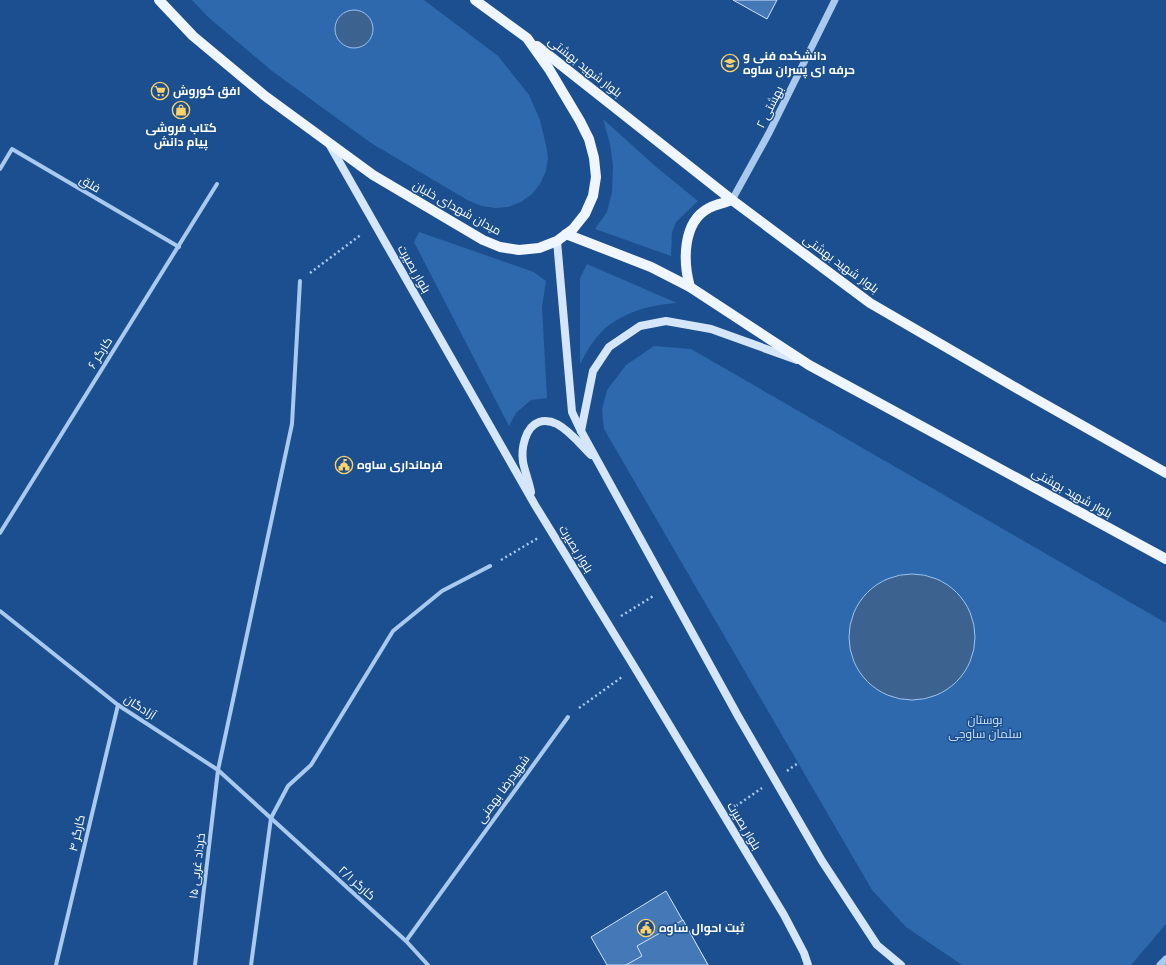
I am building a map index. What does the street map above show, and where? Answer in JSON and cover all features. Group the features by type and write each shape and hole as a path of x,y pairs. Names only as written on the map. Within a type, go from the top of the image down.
{"main road":[{"name":"میدان شهدای خلبان","path":"159,0 193,36 265,96 373,175 483,240 500,247 519,250 539,248 557,241 573,230 585,214 593,196 596,177 594,158 589,139 580,121 549,69 527,38 475,0"},
{"name":"بلوار شهید بهشتی","path":"527,38 732,200 870,302 1024,394 1166,473"},
{"name":"بلوار بصیرت","path":"327,142 535,505 784,914 804,953 808,965"},
{"path":"690,287 686,274 686,254 689,232 699,215 709,208 732,200"},
{"name":"بلوار شهید بهشتی","path":"566,234 651,267 690,287 809,365 1166,559"},
{"path":"557,241 572,412 581,431 738,716 822,861 877,945 901,965"},
{"path":"581,431 593,371 610,347 640,326 666,321 711,328 809,365"},
{"path":"535,505 523,461 525,438 528,431 534,424 545,420 556,423 570,433 600,464"}],"street":[{"name":"بهشتی ۲","path":"732,200 769,133 835,0"},
{"name":"فلق","path":"0,169 12,149 179,247"},
{"name":"کارگر ۶","path":"0,533 217,184"},
{"name":"۱۵ خرداد غربی","path":"196,965 218,770 292,424 300,281"},
{"path":"251,965 271,818 288,786 311,765 394,631 442,591 490,566"},
{"name":"آزادگان","path":"0,611 118,705 218,770 271,818"},
{"name":"کارگر ۴","path":"56,965 118,705"},
{"name":"شهیدرضا بهمنی","path":"406,941 568,717"},
{"name":"کارگر ۲/۱","path":"271,818 406,941 428,965"},
{"path":"1160,965 1166,959"}],"path":[{"path":"300,281 374,224"},
{"path":"490,566 551,531"},
{"path":"608,624 667,588"},
{"path":"568,717 635,668"}],"green space":[{"path":"192,0 424,0 498,56 529,95 540,120 548,158 546,171 540,184 532,194 521,202 508,207 495,208 482,206 469,201 371,143 272,71 208,17"},
{"path":"603,119 655,166 698,201 676,222 672,232 671,256 595,229 607,212 612,192 613,166 610,144"},
{"path":"419,232 534,272 546,281 542,307 547,398 531,400 516,413 509,426 414,242"},
{"path":"587,264 677,303 653,306 630,313 620,318 601,333 591,345 580,364 580,278"},
{"name":"بوستان سلمان ساوجی","path":"654,346 691,349 1166,623 1166,924 1131,965 962,965 906,927 872,890 604,429 602,410 607,390 626,365"}],"shaded area":[{"path":"354,10 364,13 370,19 373,29 370,39 364,45 354,48 344,45 338,39 335,29 338,19 344,13"},
{"path":"912,574 936,579 947,585 960,597 970,613 975,637 970,661 964,672 952,685 936,695 912,700 888,695 877,689 864,677 854,661 849,637 854,613 860,602 872,589 888,579"}],"building":[{"path":"733,0 777,0 767,19"},
{"name":"ثبت احوال ساوه","path":"666,891 708,965 607,965 591,937"},
{"path":"683,920 708,965 626,965 642,956 637,946"}],"place":[{"name":"دانشکده فنی و حرفه ای پسران ساوه","path":"730,63"},
{"name":"افق کوروش","path":"160,91"},
{"name":"کتاب فروشی پیام دانش","path":"181,110"},
{"name":"فرمانداری ساوه","path":"344,465"},
{"name":"ثبت احوال ساوه","path":"646,928"}]}
